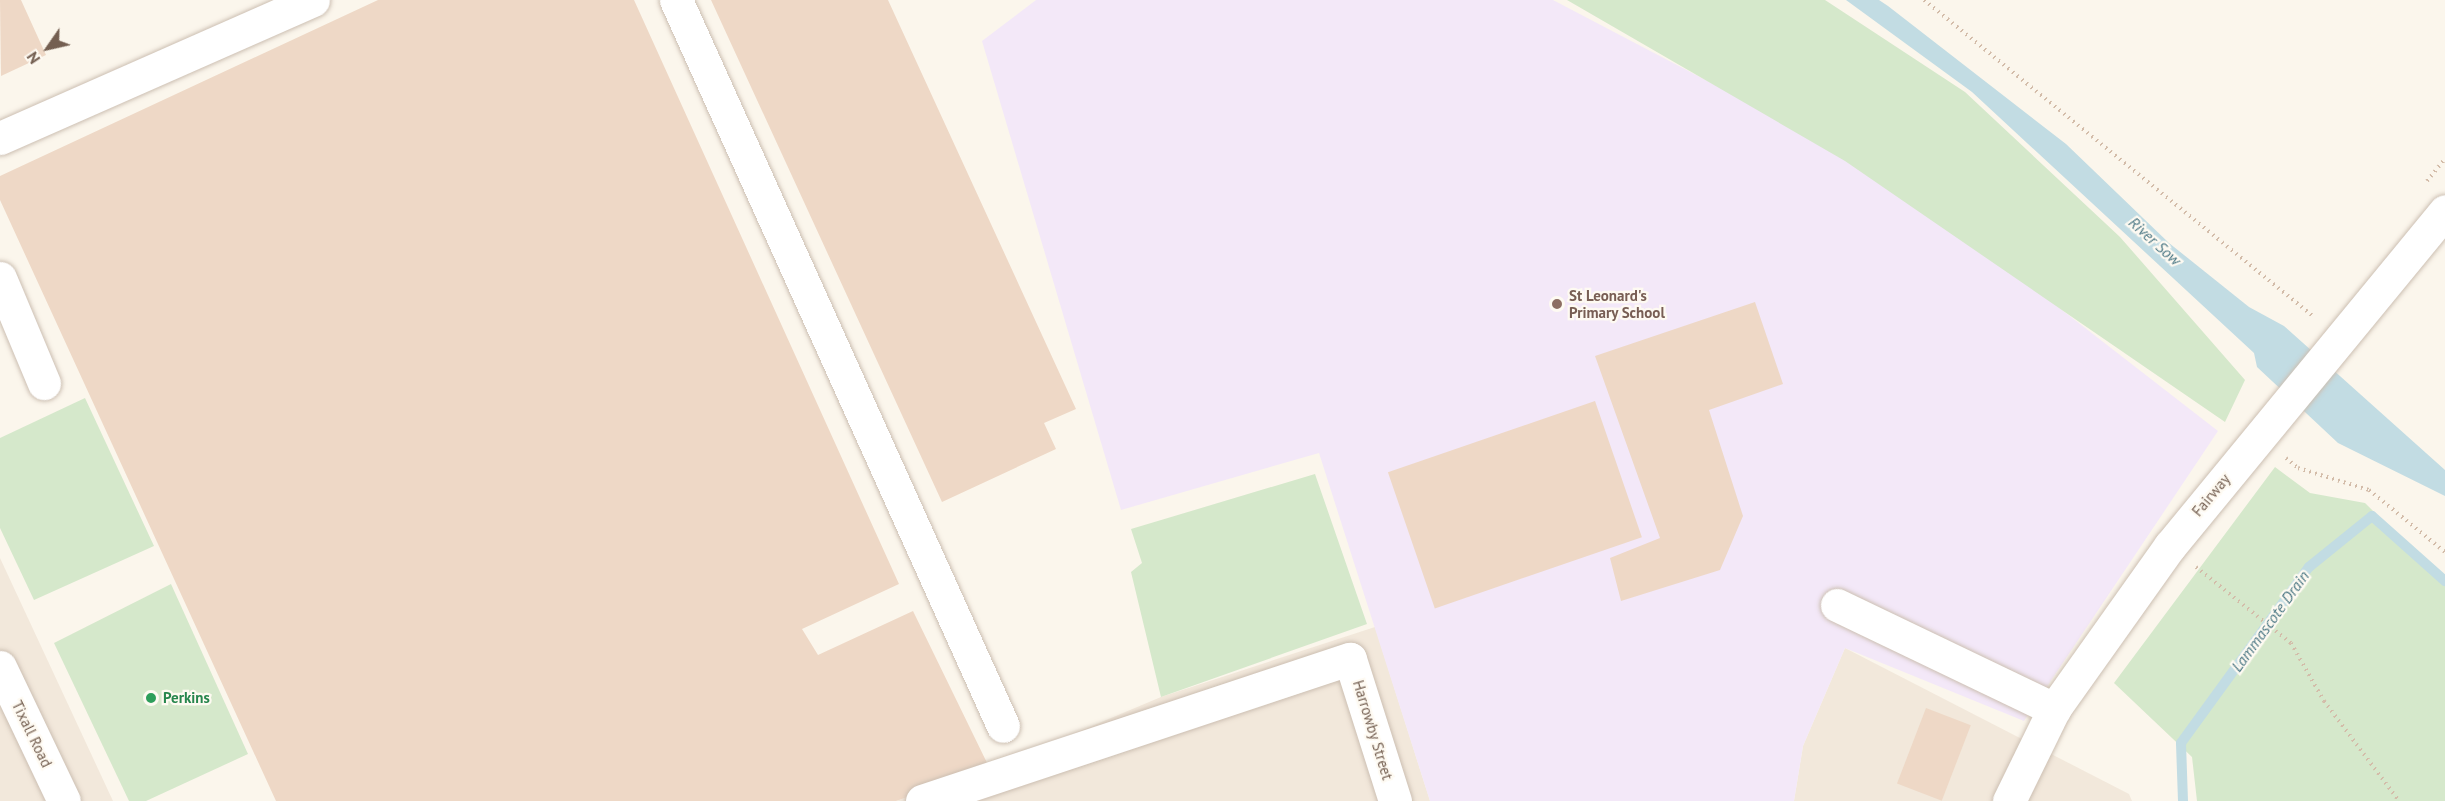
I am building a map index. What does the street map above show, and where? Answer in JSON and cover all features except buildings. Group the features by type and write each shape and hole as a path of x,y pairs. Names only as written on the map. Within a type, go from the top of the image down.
{"street":[{"path":"0,138 313,0"},
{"path":"676,0 1003,726"},
{"name":"Fairway","path":"2009,801 2054,709 2169,546 2445,211"},
{"path":"0,278 44,383"},
{"path":"1837,605 2054,709"},
{"name":"Harrowby Street","path":"922,801 1350,659 1395,801"},
{"name":"Tixall Road","path":"0,667 64,801"}],"path":[{"path":"1924,0 2316,319"},
{"path":"2277,451 2298,468 2369,490 2445,552"},
{"path":"2169,546 2291,643 2324,701 2399,801"}],"shaded area":[{"name":"St Leonard's Primary School","path":"1036,0 1553,0 1889,176 2218,431 2024,721 1845,648 1803,746 1794,801 1430,801 1319,453 1121,510 982,41"},
{"path":"0,558 113,801 0,801"},
{"path":"1375,627 1430,801 896,801 990,769 1161,697"},
{"path":"1845,648 2129,794 2132,801 1794,801 1803,746"}],"green space":[{"path":"1567,0 1825,0 1965,92 2120,237 2245,380 2225,422 1845,161"},
{"path":"85,398 154,546 34,600 0,528 0,438"},
{"path":"2275,467 2310,493 2365,503 2445,582 2445,801 2197,801 2192,757 2114,683"},
{"path":"1315,474 1367,624 1161,697 1131,572 1142,563 1131,529"},
{"name":"Perkins","path":"171,584 248,754 146,801 129,801 54,643"}],"water":[{"name":"River Sow","path":"1846,0 1879,0 2066,144 2169,243 2249,307 2284,326 2445,470 2445,496 2338,443 2257,367 2254,353 1972,92"}],"waterway":[{"name":"Lammascote Drain","path":"2183,801 2181,743 2309,567 2372,516 2445,581"}],"place":[{"name":"St Leonard's Primary School","path":"1557,304"},
{"name":"Perkins","path":"151,698"}]}
